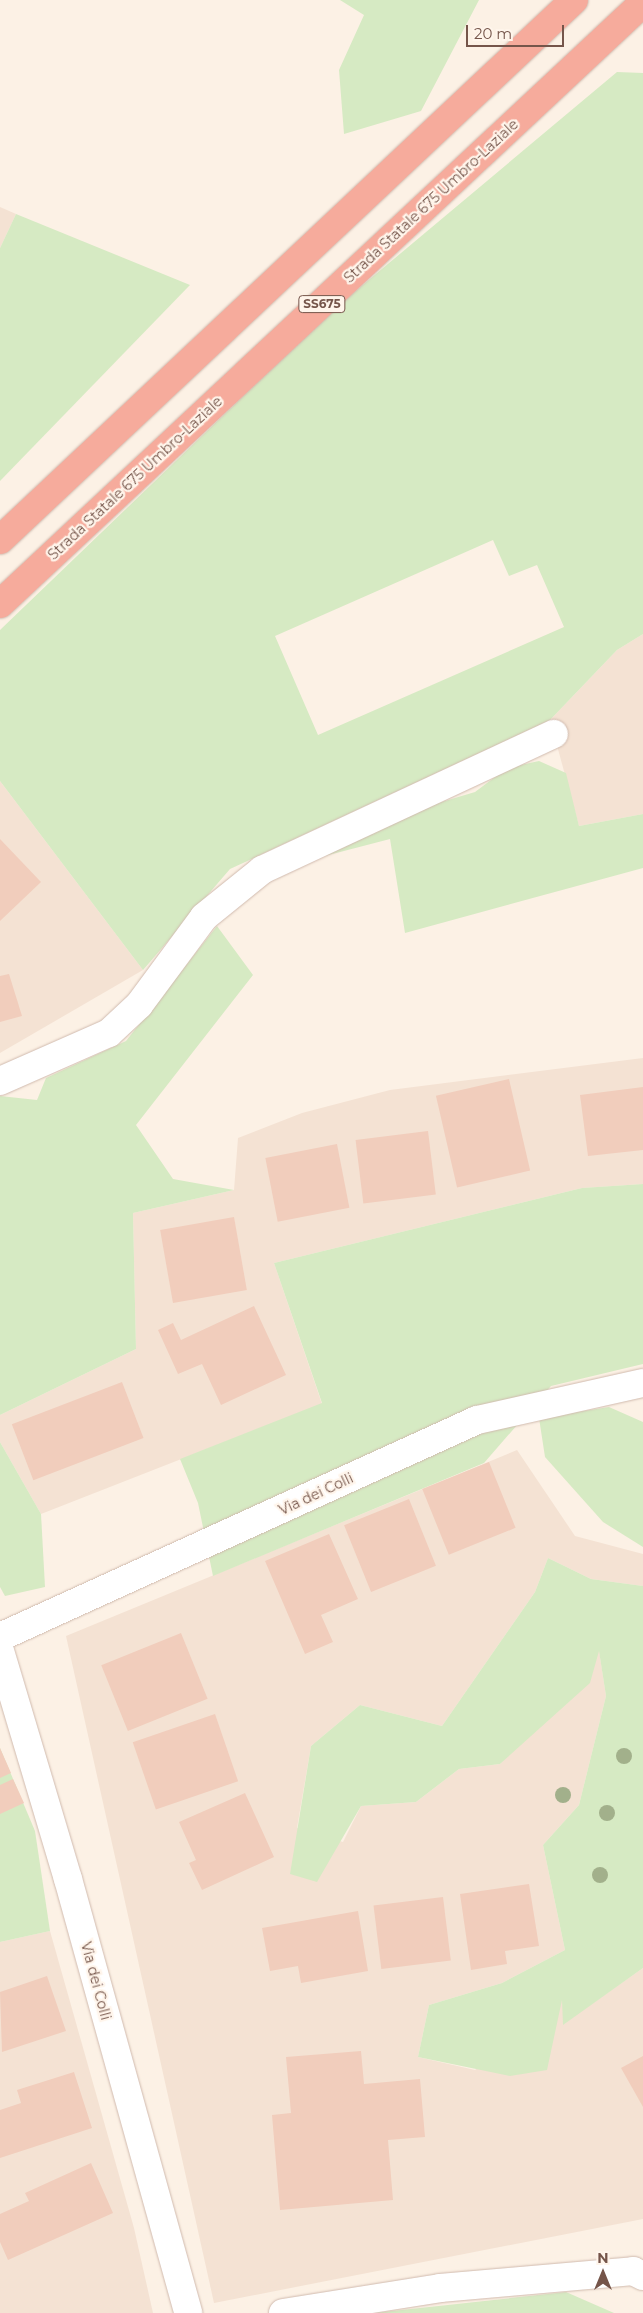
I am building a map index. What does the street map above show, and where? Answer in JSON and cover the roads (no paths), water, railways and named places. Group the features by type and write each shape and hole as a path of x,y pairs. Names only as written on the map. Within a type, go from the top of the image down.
{"highway":[{"path":"0,540 574,0"},
{"name":"Strada Statale 675 Umbro-Laziale","path":"0,604 643,3"}],"street":[{"path":"0,1081 109,1034 139,1005 204,917 262,870 554,734"},
{"name":"Via dei Colli","path":"0,1638 477,1420 643,1383"},
{"name":"Via dei Colli","path":"0,1651 68,1879 188,2313"},
{"path":"283,2313 440,2288 633,2270 643,2276"}]}
